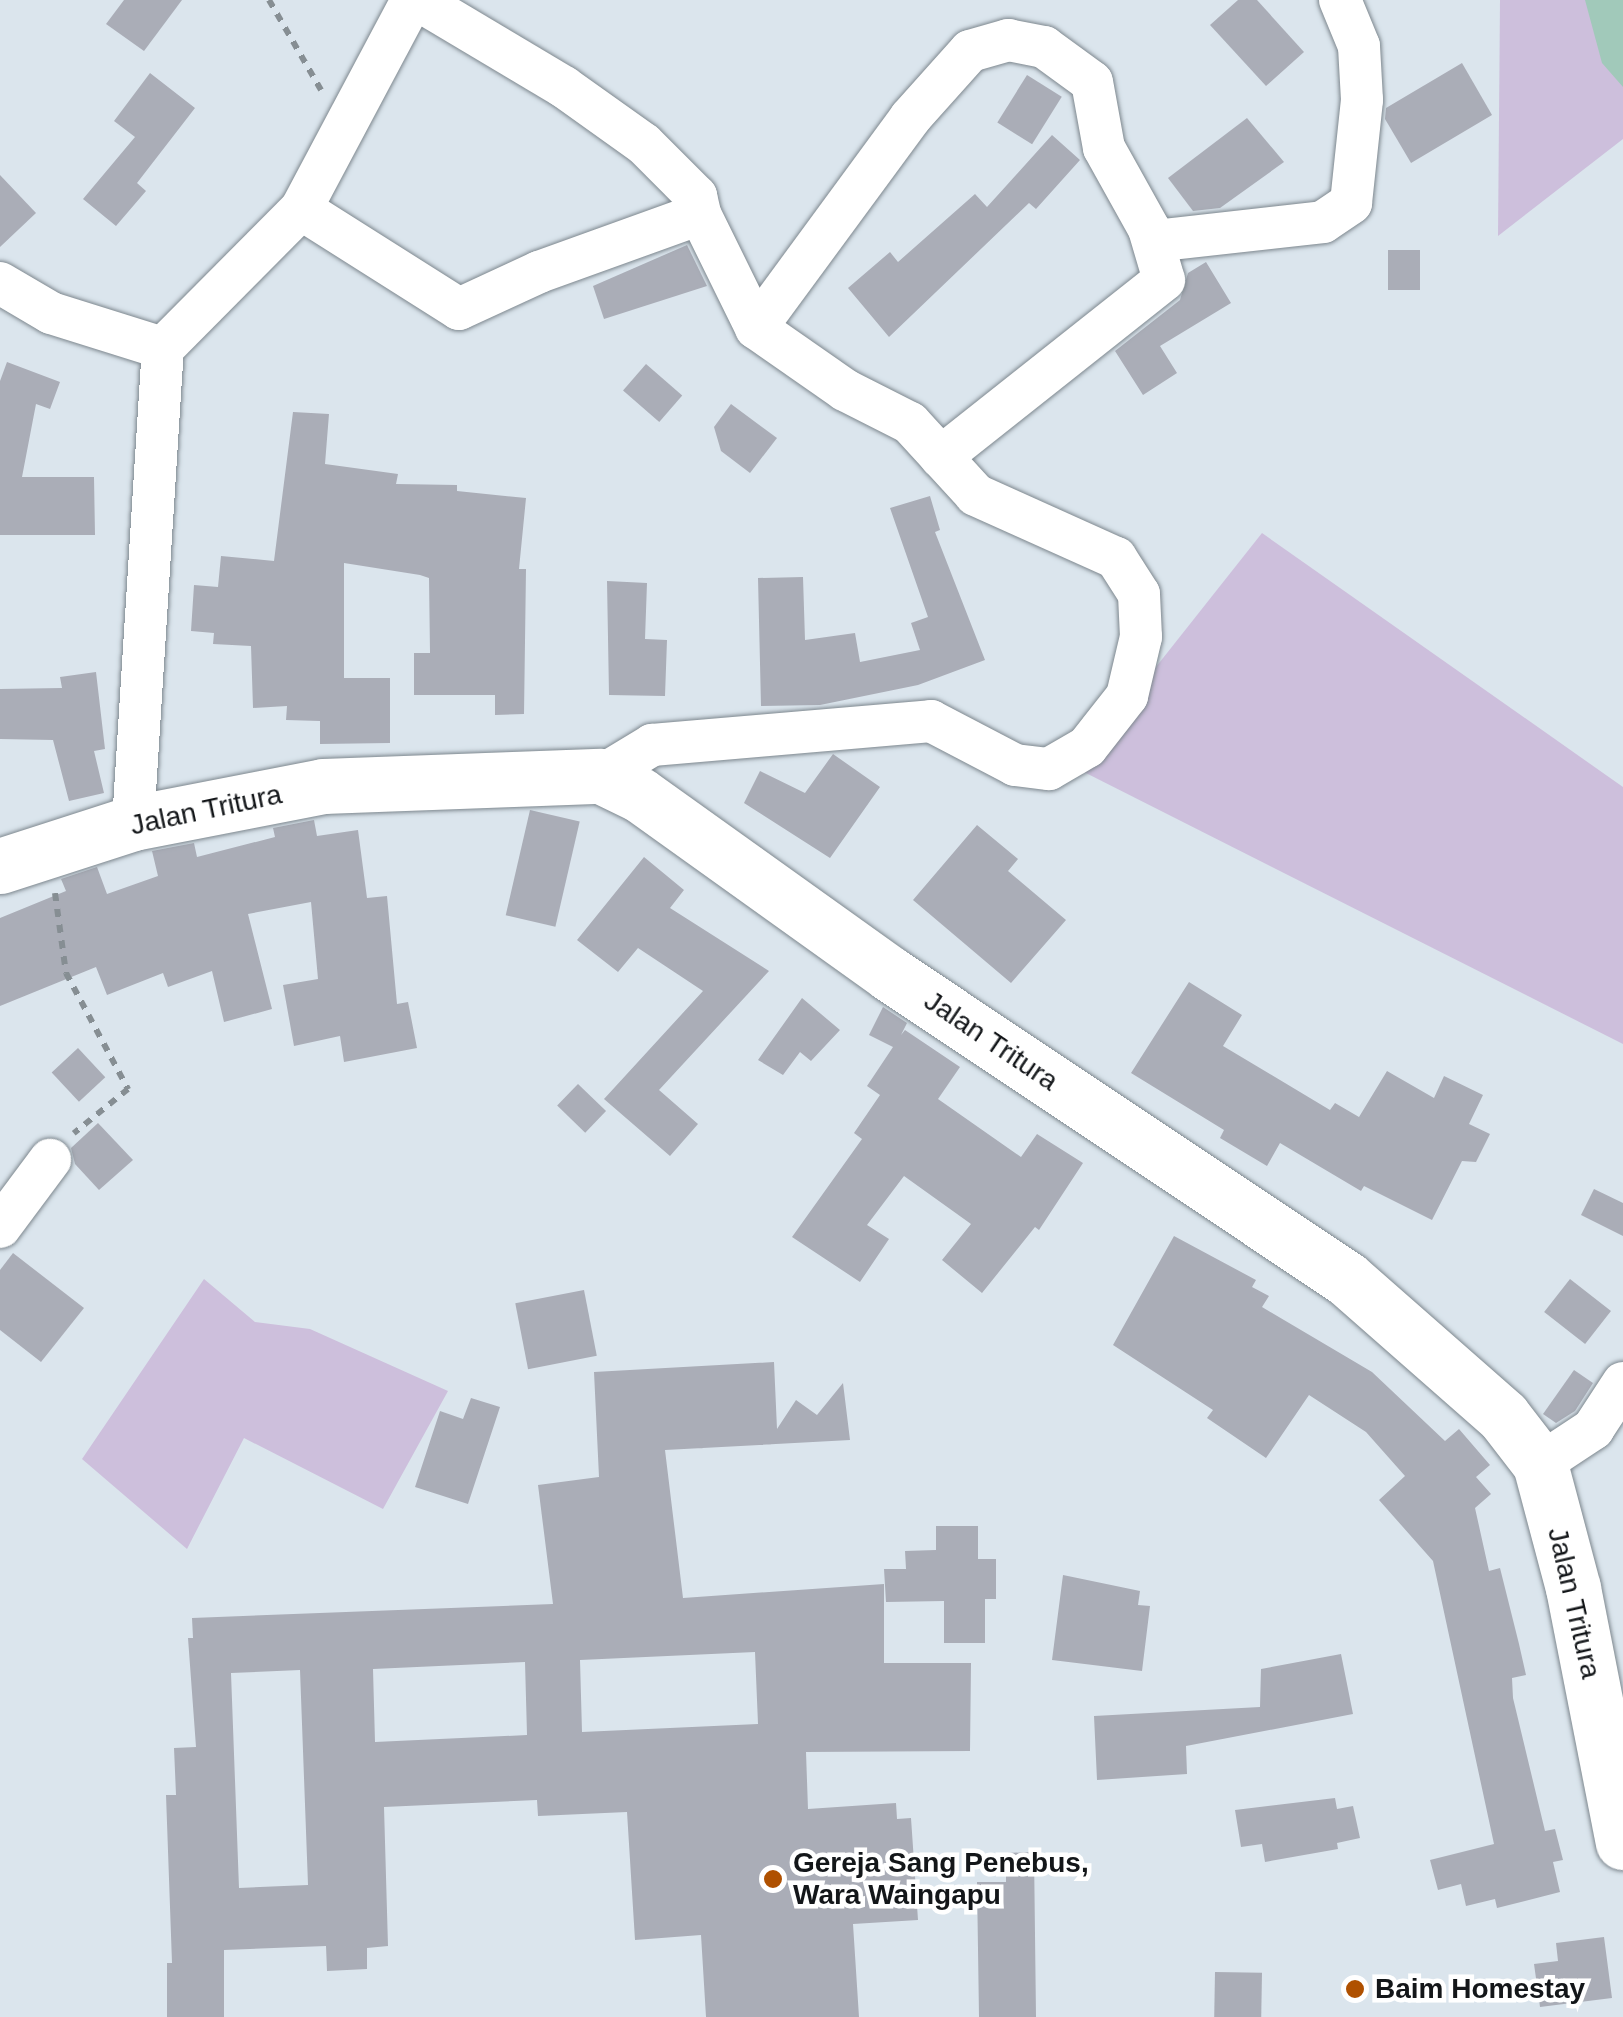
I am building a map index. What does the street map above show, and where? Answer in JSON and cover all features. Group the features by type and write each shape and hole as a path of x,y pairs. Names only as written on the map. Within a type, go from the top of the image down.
{"street":[{"path":"132,824 163,348 301,209 415,0 564,87 644,144 696,196 700,214 756,328 845,390 910,423 976,495 1099,549 1133,575 1141,637 1128,696 1087,747 1050,769 1015,765 931,721 652,745 601,776"},
{"path":"1154,241 1323,222 1351,203 1362,100 1359,46 1340,0"},
{"path":"756,328 910,118 970,51 1008,40 1044,47 1092,82 1104,148 1154,241 1164,280 1152,295 941,457"},
{"path":"301,209 459,309 539,272 700,214"},
{"path":"0,282 52,313 163,348"},
{"name":"Jalan Tritura","path":"24,857 132,824 322,786 601,776 679,821 890,974 1347,1279 1476,1388 1540,1464 1574,1588 1623,1842"},
{"path":"0,1227 50,1160"},
{"path":"1540,1464 1593,1430 1623,1382"}],"path":[{"path":"269,0 344,130"},
{"path":"24,857 66,973 128,1088 86,1119 50,1160"}],"shaded area":[{"path":"1500,0 1609,0 1623,40 1623,139 1498,236"},
{"path":"1585,0 1623,0 1623,87 1602,63"},
{"path":"1262,533 1623,787 1623,1044 1076,768"},
{"path":"204,1279 255,1322 310,1329 448,1391 383,1509 244,1438 187,1549 82,1459"}],"building":[{"path":"124,0 182,0 144,51 106,24"},
{"path":"1238,0 1257,0 1304,52 1266,86 1210,25"},
{"path":"1462,63 1492,115 1411,163 1385,119 1386,108"},
{"path":"150,73 195,108 137,183 146,191 116,226 83,199 135,137 114,121"},
{"path":"1027,75 1062,97 1032,144 997,122"},
{"path":"1247,118 1284,162 1220,208 1193,211 1168,178"},
{"path":"1052,135 1080,160 1036,209 1029,203 889,337 848,288 890,252 898,262 975,194 987,207"},
{"path":"0,175 36,213 0,247"},
{"path":"687,245 707,286 604,319 593,286"},
{"path":"1388,250 1420,250 1420,290 1388,290"},
{"path":"1206,262 1231,303 1160,346 1177,373 1143,395 1115,351 1180,300 1188,273"},
{"path":"7,362 60,382 50,409 36,404 22,477 94,477 95,535 0,535 0,381"},
{"path":"646,364 682,395 659,422 623,390"},
{"path":"731,404 777,438 750,473 721,451 714,427"},
{"path":"293,412 329,414 325,464 398,474 396,484 457,485 457,491 526,498 519,569 526,569 524,714 495,715 495,695 414,695 414,653 430,653 429,578 420,575 344,563 344,678 390,678 390,743 320,744 320,721 286,720 287,706 253,708 251,646 213,644 214,633 191,631 194,585 218,587 221,556 274,561"},
{"path":"930,496 940,530 935,532 985,660 918,685 820,705 761,706 758,578 803,577 805,640 855,633 860,662 920,650 911,623 928,617 890,508"},
{"path":"607,581 647,583 645,639 667,640 665,696 609,695"},
{"path":"96,672 105,749 94,751 104,793 69,801 53,740 0,739 0,689 62,688 60,677"},
{"path":"833,754 880,787 830,858 744,803 760,771 805,793"},
{"path":"530,810 580,821 555,927 506,915"},
{"path":"314,820 317,836 358,830 367,898 387,896 397,1004 408,1002 417,1048 344,1062 340,1036 294,1046 283,985 318,979 311,902 248,914 272,1009 224,1022 212,971 168,987 163,973 107,995 96,967 0,1006 0,918 66,891 61,879 97,867 107,894 158,876 152,851 194,843 197,857 275,837 273,828"},
{"path":"977,825 1018,859 1008,871 1066,920 1011,983 913,900"},
{"path":"644,857 684,890 670,908 769,971 659,1090 698,1124 670,1156 604,1099 703,991 638,948 618,972 577,940"},
{"path":"1189,982 1242,1015 1223,1046 1330,1110 1335,1103 1359,1117 1387,1071 1434,1098 1444,1076 1483,1095 1469,1124 1490,1134 1476,1162 1462,1161 1432,1220 1364,1186 1361,1191 1280,1143 1267,1166 1220,1138 1224,1130 1131,1073"},
{"path":"802,998 840,1030 811,1061 800,1052 783,1075 758,1060"},
{"path":"883,1007 907,1023 901,1035 905,1030 960,1067 938,1099 1021,1157 1037,1134 1083,1163 1039,1230 1035,1227 982,1293 942,1260 971,1224 904,1176 867,1225 889,1239 860,1282 792,1237 862,1139 854,1133 880,1095 867,1086 893,1047 869,1035"},
{"path":"78,1048 105,1077 79,1102 52,1073"},
{"path":"578,1084 606,1111 585,1133 557,1106"},
{"path":"98,1123 133,1160 99,1190 75,1164 71,1148"},
{"path":"1594,1189 1623,1203 1623,1236 1581,1215"},
{"path":"1174,1236 1256,1280 1252,1287 1269,1296 1262,1307 1372,1372 1445,1441 1459,1429 1490,1465 1476,1477 1491,1494 1475,1508 1489,1571 1500,1568 1526,1675 1512,1678 1513,1698 1545,1831 1555,1829 1563,1860 1553,1862 1560,1892 1497,1908 1495,1899 1466,1906 1461,1884 1438,1890 1430,1860 1494,1844 1433,1561 1379,1500 1405,1476 1366,1432 1309,1395 1266,1458 1207,1418 1213,1410 1113,1345"},
{"path":"13,1253 84,1308 41,1362 0,1330 0,1270"},
{"path":"1570,1279 1611,1311 1585,1344 1544,1312"},
{"path":"584,1290 597,1356 528,1369 515,1303"},
{"path":"774,1362 777,1429 796,1400 817,1415 843,1383 850,1440 665,1450 683,1598 884,1584 884,1663 971,1663 970,1751 806,1752 808,1809 896,1803 897,1819 911,1818 918,1920 853,1924 859,2017 706,2017 701,1935 635,1940 627,1812 538,1816 537,1800 384,1807 388,1946 367,1948 367,1969 327,1971 326,1946 224,1950 224,2017 167,2017 167,1963 172,1963 166,1795 176,1795 174,1748 196,1747 188,1638 193,1638 192,1618 553,1604 538,1485 599,1477 594,1372","holes":["755,1652 758,1724 582,1732 580,1660","525,1662 527,1735 375,1742 373,1669","300,1670 308,1885 239,1888 231,1673"]},
{"path":"1574,1370 1593,1383 1575,1411 1556,1423 1543,1414"},
{"path":"471,1398 500,1407 468,1504 415,1487 440,1411 463,1419"},
{"path":"936,1526 978,1526 978,1559 996,1559 996,1599 985,1599 985,1643 944,1643 944,1601 886,1602 884,1569 906,1569 905,1551 936,1550"},
{"path":"1063,1575 1140,1591 1138,1605 1150,1606 1142,1671 1052,1660"},
{"path":"1341,1654 1353,1714 1186,1746 1187,1774 1097,1780 1094,1716 1260,1707 1261,1669"},
{"path":"1335,1798 1337,1809 1353,1806 1360,1838 1337,1843 1338,1849 1265,1862 1262,1844 1241,1847 1235,1810"},
{"path":"1034,1852 1036,2017 979,2017 977,1882 1006,1882 1006,1853"},
{"path":"1604,1937 1612,1998 1540,2007 1534,1964 1558,1961 1556,1943"},
{"path":"1215,1972 1262,1973 1261,2017 1214,2017"}],"place":[{"name":"Gereja Sang Penebus, Wara Waingapu","path":"773,1879"},
{"name":"Baim Homestay","path":"1355,1989"}]}
